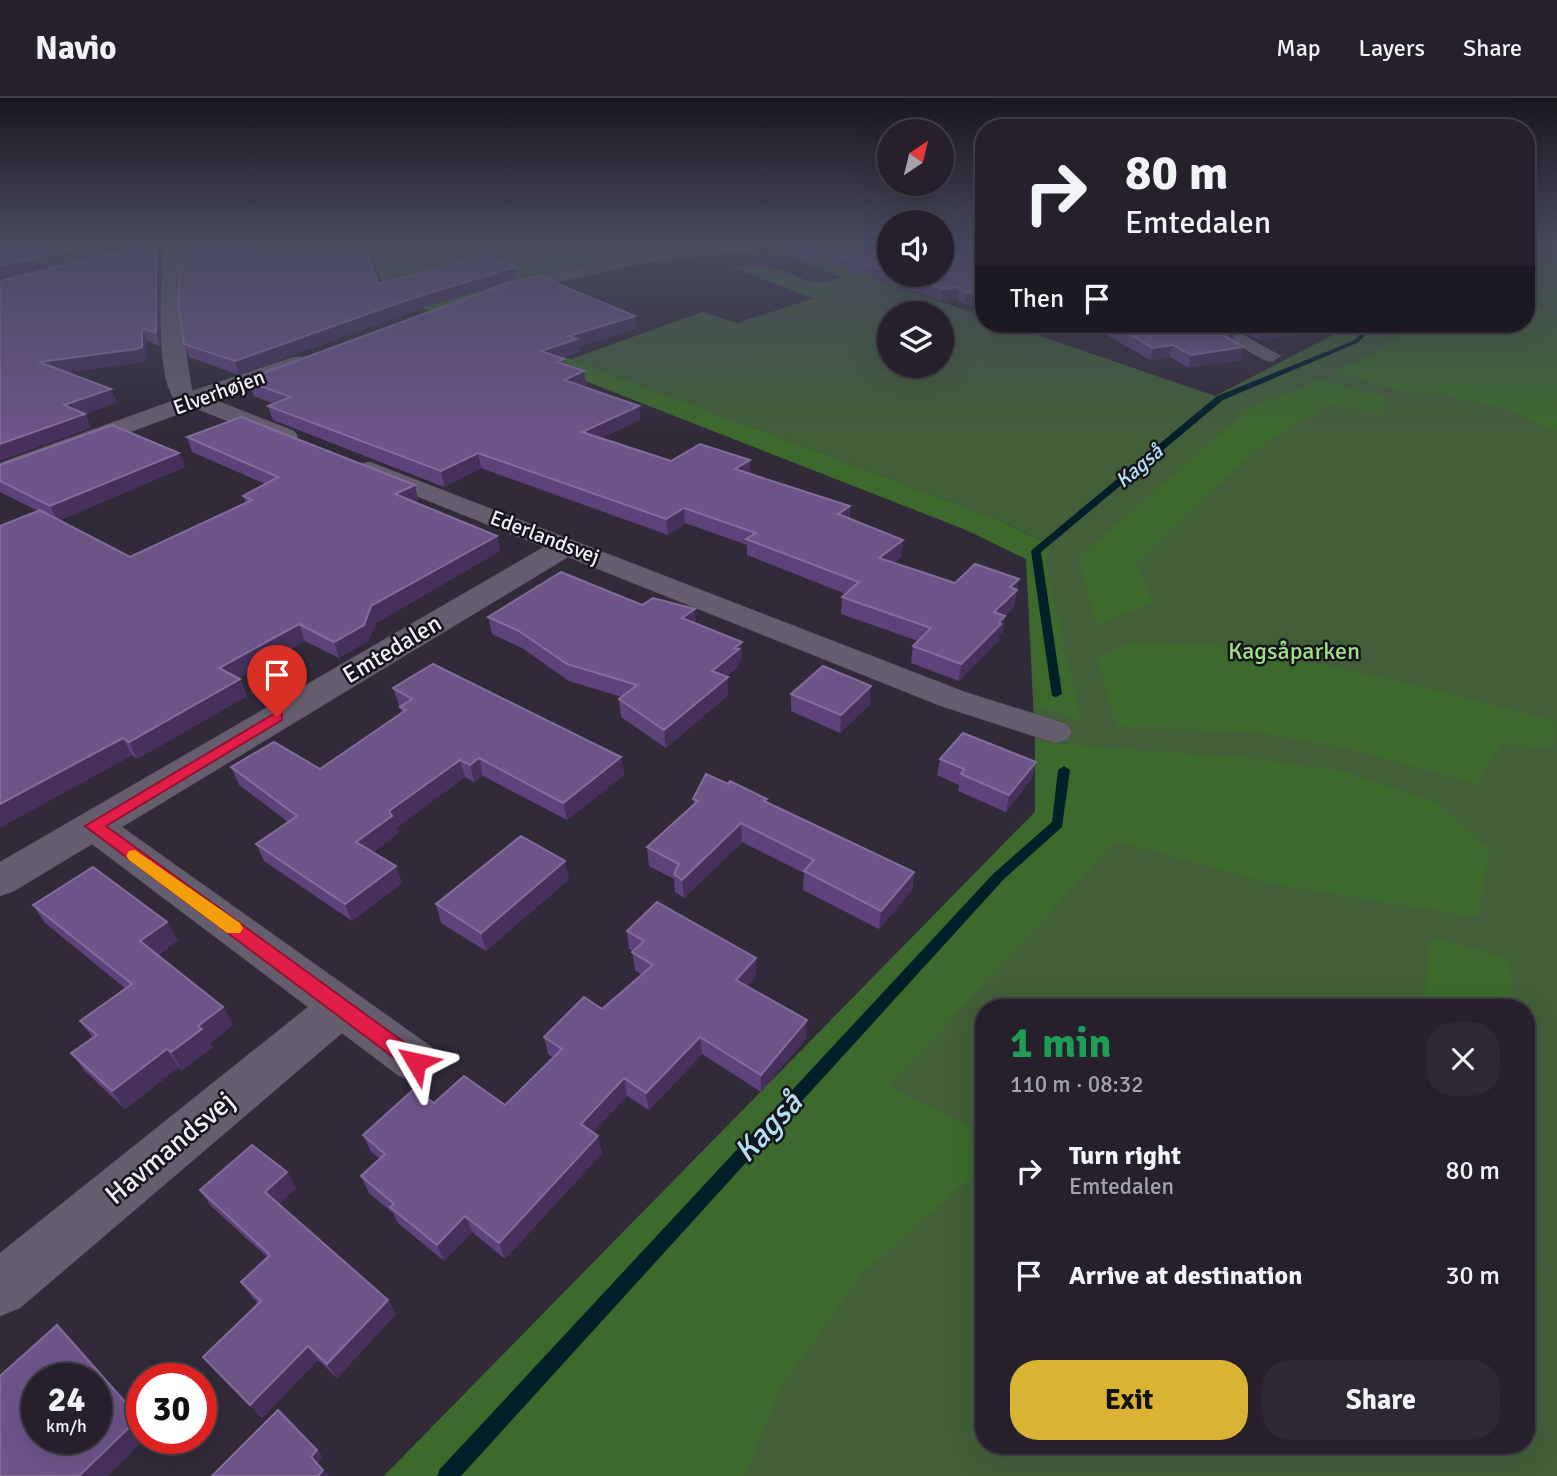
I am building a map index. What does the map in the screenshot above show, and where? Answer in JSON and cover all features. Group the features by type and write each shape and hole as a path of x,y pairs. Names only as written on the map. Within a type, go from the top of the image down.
{"street":[{"path":"169,305 174,364 182,395 311,445"},
{"path":"1227,333 1270,356"},
{"name":"Elverhøjen","path":"0,472 322,354"},
{"name":"Ederlandsvej","path":"349,461 953,699 1055,732"},
{"name":"Emtedalen","path":"0,881 566,546"},
{"path":"94,826 416,1062"},
{"name":"Havmandsvej","path":"0,1288 341,1007"}],"green space":[{"path":"414,305 462,305 435,312"},
{"name":"Kagsåparken","path":"792,305 877,305 877,378 954,378 954,306 975,313 975,333 1031,333 1215,396 1337,333 1535,333 1535,305 1557,305 1557,1476 384,1476 1035,812 1035,742 1026,559 1050,545 999,520 571,359 702,312 737,323"},
{"path":"1535,305 1557,315 1557,431 1503,407 1452,396 1396,389 1333,372 1381,349 1400,333 1535,333"},
{"path":"437,323 571,359 999,520 1050,545 1046,564 1081,721 1036,706 1026,559 966,530"},
{"path":"1319,380 1385,397 1382,412 1327,405 1260,446 1136,562 1153,603 1096,624 1078,558 1249,409"},
{"path":"1133,642 1237,647 1411,684 1557,722 1553,748 1501,744 1476,784 1342,747 1260,733 1116,726 1097,657"},
{"path":"1035,742 1257,759 1338,770 1436,802 1490,850 1477,917 1273,884 1116,841 888,1087 969,1125 975,1174 862,1274 782,1385 745,1476 384,1476 1035,812"},
{"path":"1431,937 1509,959 1513,999 1424,999"},
{"path":"1535,1232 1540,1287 1535,1289"}],"building":[{"path":"0,305 156,305 156,333 142,328 142,347 39,362 111,389 64,405 85,414 0,444"},
{"path":"179,305 392,305 235,361 184,344"},
{"path":"447,305 609,305 635,316 569,336 577,339 541,351 564,359 557,362 584,371 564,380 639,406 582,432 671,461 700,444 750,460 735,469 850,506 838,514 903,540 879,558 955,583 975,564 1019,579 1010,587 1017,590 994,612 1005,616 999,622 1001,624 961,664 913,646 931,628 842,597 859,582 746,539 756,533 684,508 666,519 478,453 441,471 268,406 291,397 249,382 261,378 255,376"},
{"path":"1127,333 1228,333 1221,334 1244,347 1191,355 1173,345 1153,348"},
{"path":"241,417 415,485 395,494 497,536 371,606 364,625 334,642 299,624 219,668 240,679 129,742 123,738 0,804 0,526 40,510 130,557 252,500 243,496 278,477 187,437"},
{"path":"112,425 179,453 50,506 0,481 0,465"},
{"path":"561,572 642,605 653,598 695,609 682,618 742,642 734,648 739,649 712,671 728,677 664,730 619,699 637,685 567,664 519,631 488,617"},
{"path":"433,664 621,757 563,803 479,758 470,765 460,760 389,811 392,816 356,842 396,866 345,904 256,844 297,816 231,767 274,742 320,769 406,710 400,707 412,699 393,688"},
{"path":"823,666 871,686 841,715 791,694"},
{"path":"963,733 1036,762 1009,795 961,774 964,769 940,759"},
{"path":"706,774 728,784 730,781 767,799 764,801 914,872 881,911 804,871 814,860 741,823 682,880 674,874 679,864 647,847 698,801 693,799"},
{"path":"521,836 565,861 481,933 436,904"},
{"path":"93,867 167,922 140,941 223,1007 198,1026 202,1029 171,1052 167,1049 112,1091 71,1053 97,1035 80,1021 132,984 33,905"},
{"path":"657,902 756,958 736,980 807,1020 761,1075 700,1037 646,1093 624,1078 581,1124 598,1136 499,1243 465,1216 437,1245 390,1207 394,1204 361,1176 385,1154 363,1135 414,1089 434,1103 464,1076 505,1105 562,1049 544,1037 584,997 602,1009 653,965 632,952 644,941 627,931"},
{"path":"252,1145 287,1172 265,1192 388,1300 327,1364 308,1346 250,1405 217,1371 217,1363 209,1363 203,1357 261,1301 241,1282 270,1255 200,1190"},
{"path":"57,1325 91,1363 21,1363 21,1454 102,1454 79,1476 0,1476 0,1376"},
{"path":"112,1387 126,1403 126,1431 112,1444"},
{"path":"278,1410 317,1450 311,1457 323,1470 318,1476 212,1476"}],"waterway":[{"name":"Kagså","path":"1056,694 1036,551 1220,398 1355,342 1365,333"},
{"name":"Kagså","path":"447,1476 999,876 1058,824 1064,770"}],"slow traffic":[{"path":"135,856 233,928"}],"route":[{"path":"277,717 94,826 416,1062"}]}
